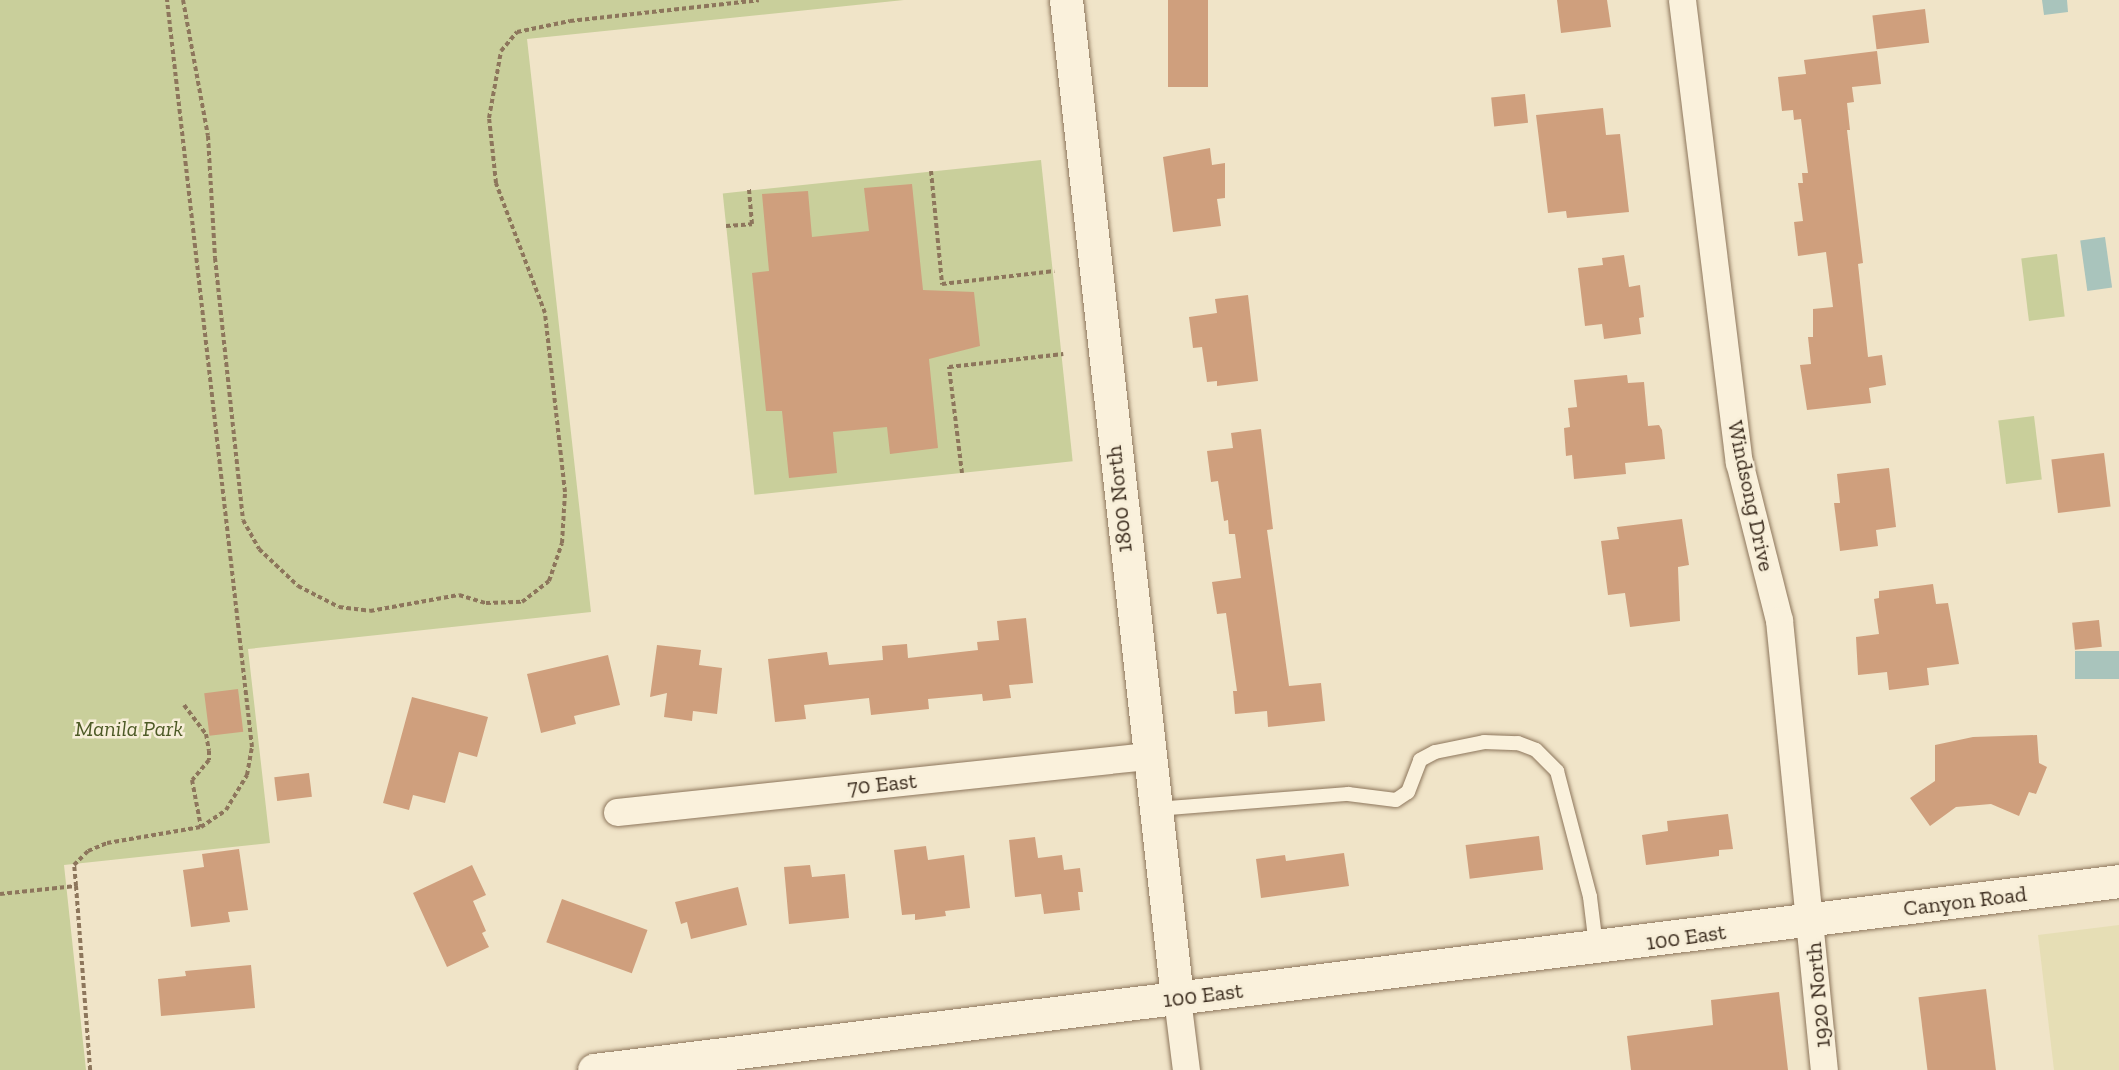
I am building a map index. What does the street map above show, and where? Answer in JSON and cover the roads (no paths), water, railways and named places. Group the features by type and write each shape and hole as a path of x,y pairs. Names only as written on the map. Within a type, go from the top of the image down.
{"main road":[{"name":"1800 North","path":"1066,0 1147,756 1177,998"},
{"name":"Canyon Road","path":"1812,920 2119,881"},
{"name":"100 East","path":"594,1070 1596,949 1812,920"}],"street":[{"name":"Windsong Drive","path":"1682,0 1739,462 1779,620 1812,920"},
{"name":"70 East","path":"617,812 1147,756"},
{"name":"1920 North","path":"1812,920 1824,1070"},
{"path":"1177,998 1186,1070"}],"lane":[{"path":"1154,809 1348,794 1396,800 1408,792 1420,760 1435,752 1484,742 1518,743 1536,750 1557,771 1590,897 1596,949"}],"water":[{"path":"2042,0 2067,0 2068,12 2044,15"},
{"path":"2105,237 2112,288 2087,291 2080,240"},
{"path":"2075,651 2119,651 2119,679 2075,679"}],"park label":[{"name":"Manila Park","path":"129,729"}]}
